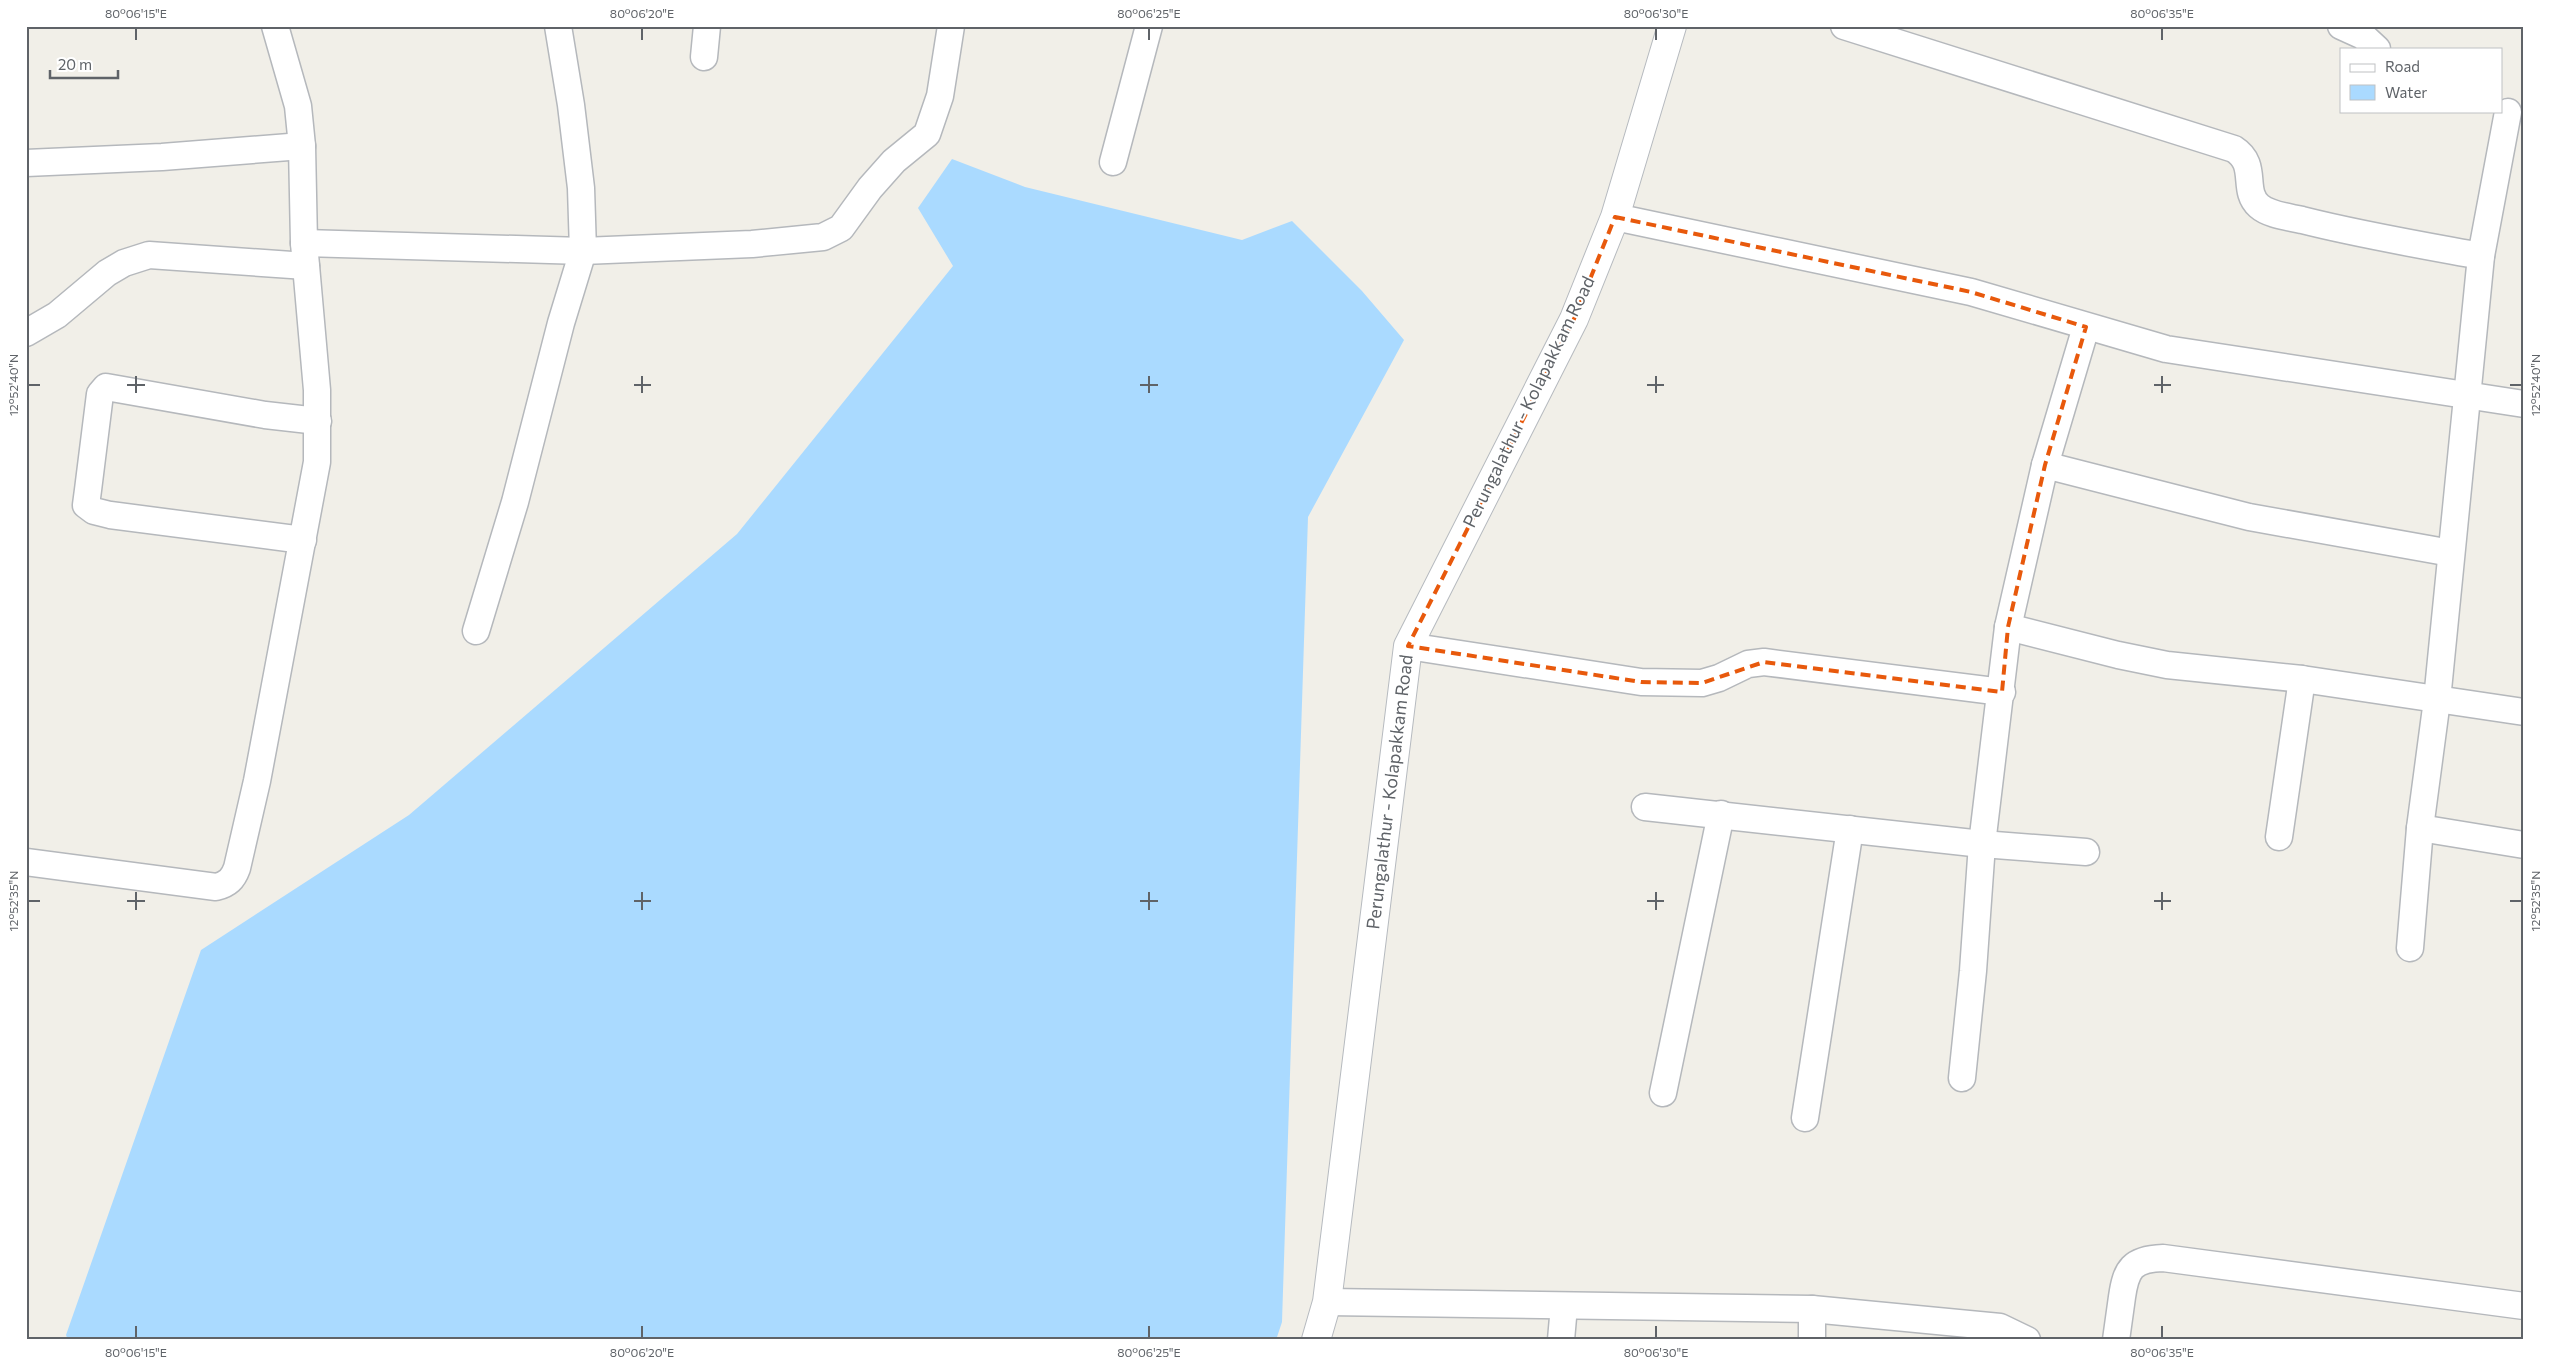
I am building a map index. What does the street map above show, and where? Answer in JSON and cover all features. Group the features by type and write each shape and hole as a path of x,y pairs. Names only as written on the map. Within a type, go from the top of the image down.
{"main road":[{"name":"Perungalathur - Kolapakkam Road","path":"1316,1340 1327,1302 1408,646 1574,319 1615,216 1672,26"}],"street":[{"path":"26,862 216,887 226,884 234,876 257,781 317,462 318,421 305,254 302,146 298,106 275,26"},
{"path":"476,632 515,502 561,323 583,251 580,178 571,105 558,26"},
{"path":"704,57 706,26"},
{"path":"26,333 57,315 107,273 124,263 149,255 583,251 752,244 823,237 841,228 882,174 927,134 940,96 951,26"},
{"path":"1113,162 1149,26"},
{"path":"1844,26 2234,149 2242,155 2248,164 2252,196 2259,206 2275,213 2356,233 2482,256"},
{"path":"2341,26 2363,36 2376,48"},
{"path":"2410,948 2420,828 2437,700 2482,256 2511,112"},
{"path":"26,163 162,157 302,146"},
{"path":"1615,216 1971,292 2086,327 2166,348 2524,404"},
{"path":"1962,1078 1973,971 1982,844 2002,692 2008,627 2045,465 2086,327"},
{"path":"303,540 110,515 94,511 86,505 100,394 106,387 265,416 318,421"},
{"path":"2045,465 2249,517 2451,553"},
{"path":"2008,627 2118,655 2167,665 2302,679 2524,712"},
{"path":"1408,646 1641,682 1702,683 1719,678 1748,664 1764,662 2002,692"},
{"path":"2279,838 2302,679"},
{"path":"1645,807 1982,844 2086,852"},
{"path":"1663,1093 1721,814"},
{"path":"1805,1118 1850,828"},
{"path":"2420,828 2524,845"},
{"path":"2116,1340 2125,1275 2134,1265 2146,1258 2163,1258 2524,1306"},
{"path":"1327,1302 1812,1309 2000,1327 2027,1340"},
{"path":"1561,1340 1564,1306"},
{"path":"1812,1309 1812,1340"}],"highlighted area":[{"path":"1615,217 1971,292 2086,327 2045,465 2008,627 2002,692 1764,662 1702,683 1641,682 1408,646 1574,319"}],"water":[{"path":"952,159 1025,187 1242,240 1292,221 1362,291 1404,340 1308,517 1282,1322 1276,1340 68,1340 66,1335 201,950 409,815 737,534 953,266 918,208"}]}
